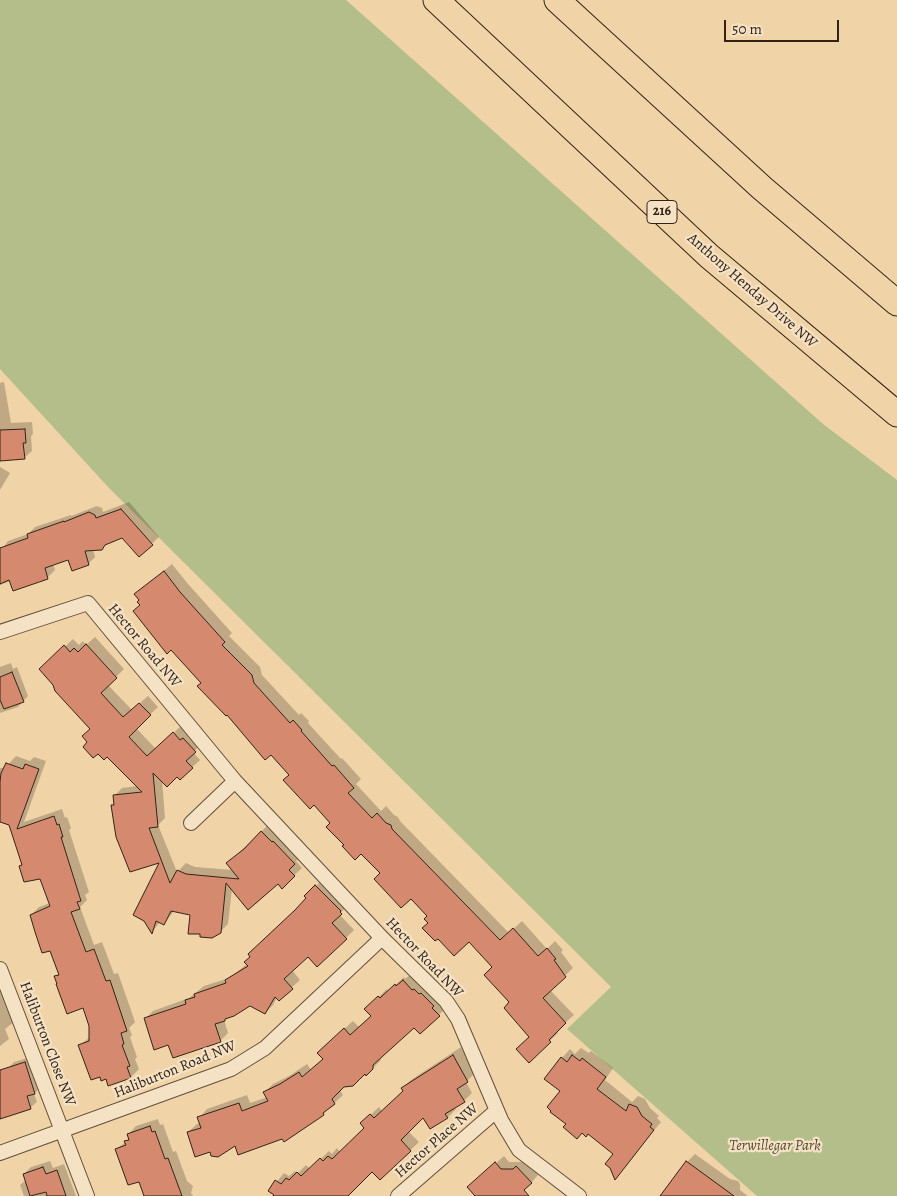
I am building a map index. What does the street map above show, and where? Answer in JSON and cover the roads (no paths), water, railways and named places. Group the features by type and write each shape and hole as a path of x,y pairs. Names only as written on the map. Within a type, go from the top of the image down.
{"highway":[{"name":"Anthony Henday Drive NW","path":"436,0 709,256 897,414"},
{"path":"557,0 762,188 897,303"}],"street":[{"name":"Hector Road NW","path":"0,632 88,603 235,781 382,938 446,1001 458,1018 496,1111 519,1150 579,1196"},
{"path":"191,823 235,781"},
{"name":"Haliburton Road NW","path":"0,1153 232,1068 265,1048 382,938"},
{"name":"Haliburton Close NW","path":"0,968 87,1196"},
{"name":"Hector Place NW","path":"398,1196 496,1111"}],"park label":[{"name":"Terwillegar Park","path":"775,1146"}]}
